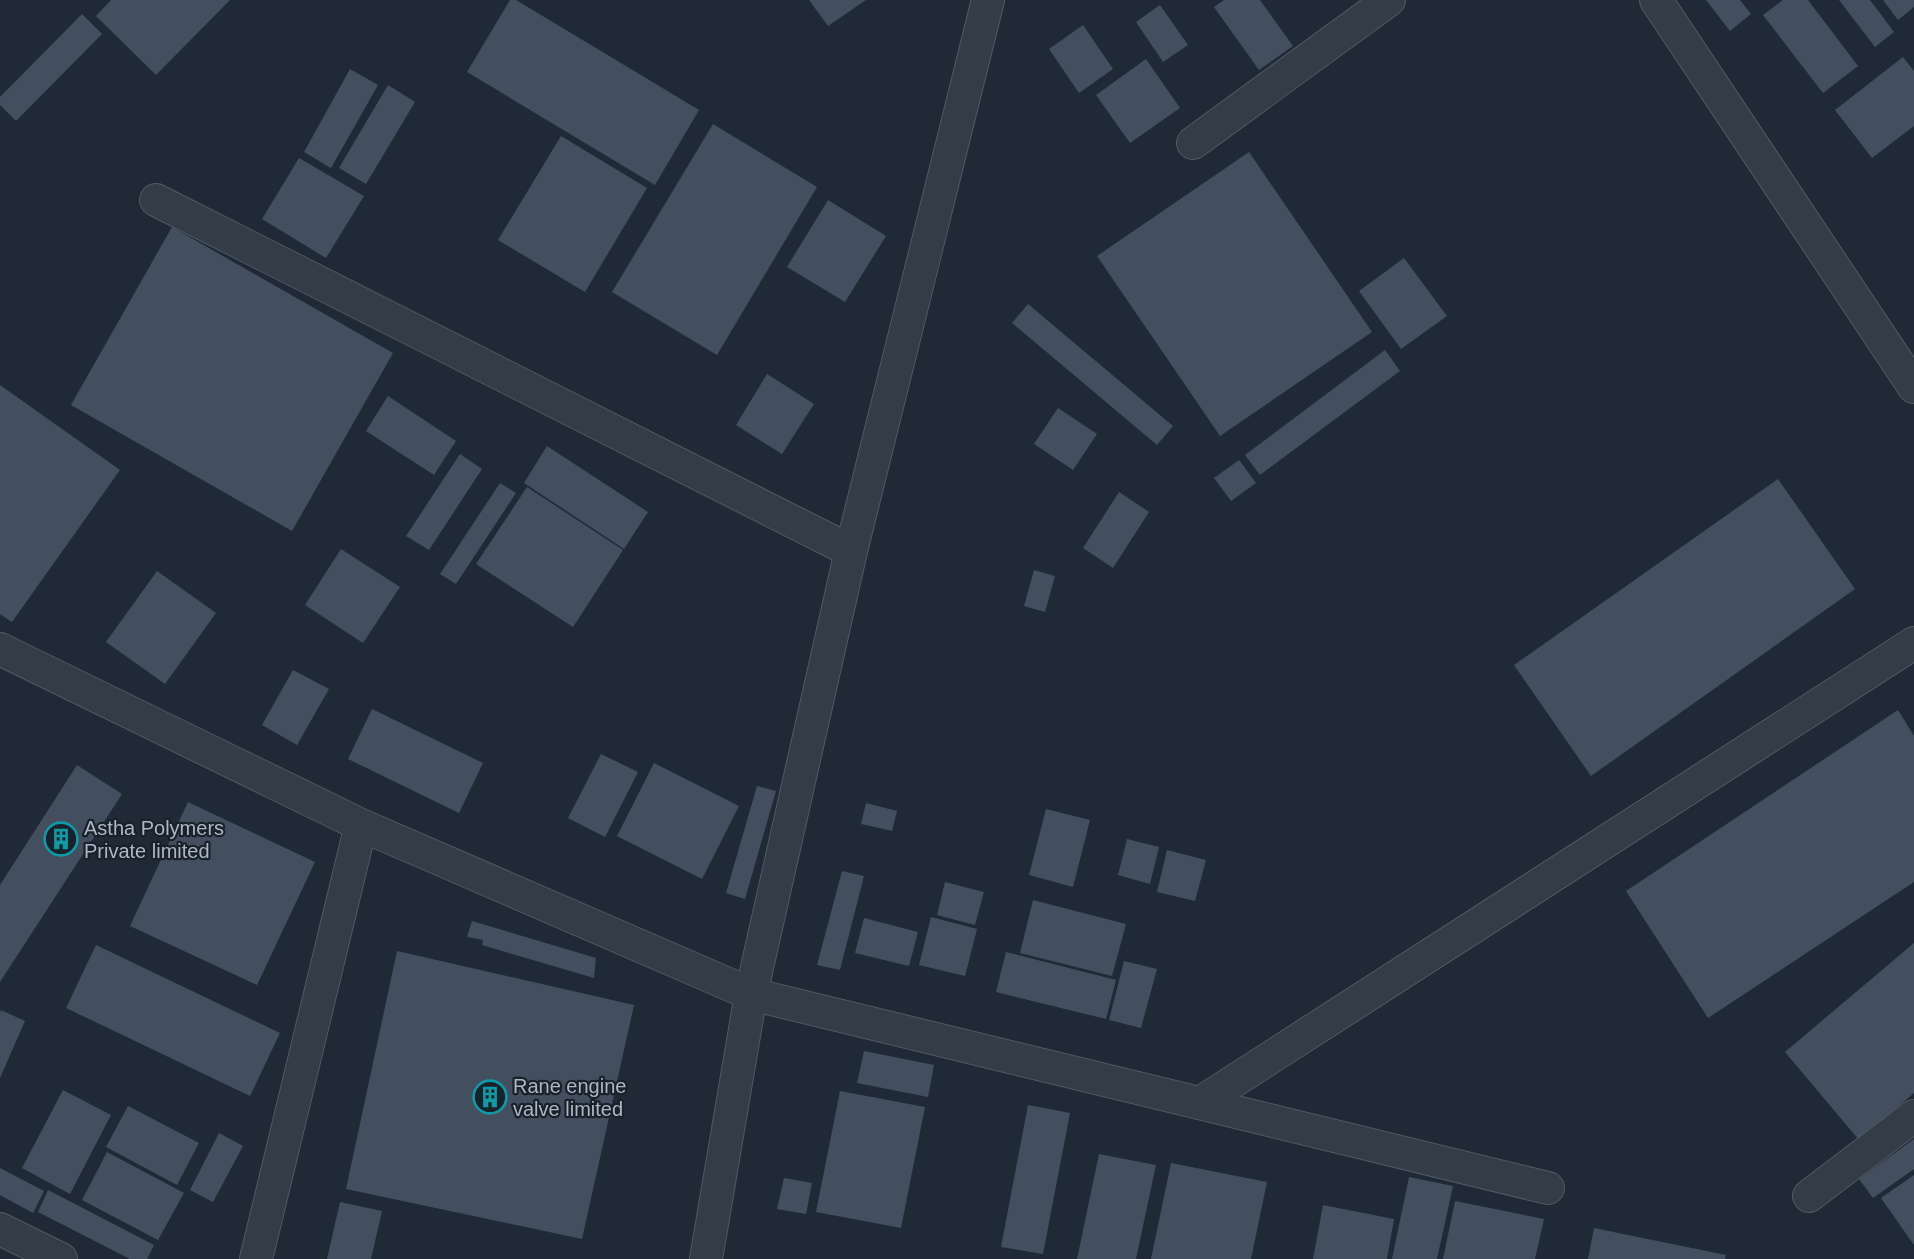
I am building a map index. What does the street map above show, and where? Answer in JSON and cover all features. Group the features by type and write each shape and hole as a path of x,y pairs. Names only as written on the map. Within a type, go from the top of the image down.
{"street":[{"path":"706,1259 751,994 851,550 988,0"},
{"path":"1193,143 1389,0"},
{"path":"1656,0 1914,387"},
{"path":"156,200 851,550"},
{"path":"1200,1103 1914,643"},
{"path":"0,649 361,825 751,994 1548,1188"},
{"path":"256,1259 361,825"},
{"path":"1809,1196 1914,1116"},
{"path":"0,1229 62,1259"}],"building":[{"path":"111,0 230,0 156,75 96,16"},
{"path":"510,0 516,0 699,110 655,185 467,72"},
{"path":"809,0 866,0 828,26"},
{"path":"1224,0 1260,0 1293,46 1259,70 1214,7"},
{"path":"1706,0 1740,0 1751,14 1730,31"},
{"path":"1783,0 1808,0 1858,66 1823,93 1763,15"},
{"path":"1839,0 1870,0 1894,32 1875,47"},
{"path":"1883,0 1914,0 1914,7 1898,20"},
{"path":"1160,5 1188,45 1163,62 1136,22"},
{"path":"82,14 102,34 16,121 0,105 0,97"},
{"path":"1083,25 1113,69 1079,93 1049,49"},
{"path":"1903,57 1914,71 1914,126 1872,158 1835,110"},
{"path":"1146,59 1180,108 1130,143 1096,95"},
{"path":"350,69 378,85 331,168 304,152"},
{"path":"388,85 415,102 366,184 339,168"},
{"path":"713,124 817,187 717,355 612,292"},
{"path":"561,136 647,188 585,292 498,240"},
{"path":"1249,152 1372,332 1220,436 1097,256"},
{"path":"299,158 364,196 326,258 262,219"},
{"path":"828,200 886,236 845,302 787,267"},
{"path":"172,227 393,353 292,531 71,405"},
{"path":"1404,258 1447,316 1401,349 1359,291"},
{"path":"1028,304 1173,426 1157,445 1012,323"},
{"path":"1385,350 1400,371 1260,475 1245,455"},
{"path":"767,374 814,404 782,454 736,425"},
{"path":"0,385 120,470 12,622 0,614"},
{"path":"388,396 456,441 434,475 366,431"},
{"path":"1058,408 1097,434 1073,470 1034,444"},
{"path":"547,446 648,512 624,549 524,483"},
{"path":"460,454 482,469 429,550 406,536"},
{"path":"1239,460 1256,483 1231,501 1214,478"},
{"path":"1778,479 1855,589 1591,776 1514,665"},
{"path":"500,483 516,493 456,584 440,574"},
{"path":"527,487 623,550 573,627 476,564"},
{"path":"1119,492 1149,512 1113,568 1083,548"},
{"path":"341,549 400,587 363,643 305,605"},
{"path":"1034,570 1055,576 1045,612 1024,606"},
{"path":"157,571 216,613 165,684 106,642"},
{"path":"293,670 329,689 297,745 262,725"},
{"path":"372,709 483,763 459,813 348,759"},
{"path":"1898,710 1914,736 1914,882 1708,1018 1626,891"},
{"path":"601,754 638,772 605,837 568,818"},
{"path":"654,763 739,806 702,879 617,836"},
{"name":"Astha Polymers Private limited","path":"77,765 122,794 0,982 0,885"},
{"path":"757,786 776,791 745,899 726,893"},
{"path":"188,802 315,862 257,985 130,926"},
{"path":"866,803 897,811 892,831 861,824"},
{"path":"1046,809 1090,820 1073,887 1029,875"},
{"path":"1127,839 1159,847 1150,884 1118,875"},
{"path":"1167,850 1206,860 1195,901 1157,892"},
{"path":"842,871 864,876 840,970 817,965"},
{"path":"945,882 984,892 975,925 937,915"},
{"path":"1033,900 1126,924 1112,976 1020,953"},
{"path":"931,917 977,929 965,976 919,965"},
{"path":"864,918 918,932 909,966 855,953"},
{"path":"472,921 596,958 594,978 482,945 483,940 467,937"},
{"path":"1914,943 1914,1093 1859,1140 1785,1052"},
{"path":"96,945 280,1033 250,1096 66,1008"},
{"name":"Rane engine valve limited","path":"397,951 634,1005 582,1239 346,1189"},
{"path":"1006,952 1116,980 1106,1019 996,992"},
{"path":"1124,961 1157,969 1141,1028 1109,1020"},
{"path":"1,1010 25,1021 0,1078 0,1013"},
{"path":"864,1051 934,1065 928,1097 857,1083"},
{"path":"63,1090 111,1115 70,1194 22,1168"},
{"path":"840,1091 925,1107 901,1228 816,1212"},
{"path":"1028,1105 1070,1113 1043,1254 1001,1247"},
{"path":"128,1106 199,1143 177,1185 106,1147"},
{"path":"219,1133 243,1146 213,1202 190,1190"},
{"path":"1914,1139 1914,1169 1873,1198 1859,1179"},
{"path":"107,1152 184,1193 158,1240 82,1200"},
{"path":"1099,1154 1156,1165 1136,1259 1077,1259"},
{"path":"1171,1163 1267,1182 1251,1259 1151,1259"},
{"path":"0,1168 44,1191 33,1213 0,1195"},
{"path":"1914,1175 1914,1245 1881,1198"},
{"path":"1409,1177 1453,1186 1437,1259 1392,1259"},
{"path":"784,1178 812,1183 806,1214 777,1209"},
{"path":"48,1190 154,1245 147,1259 130,1259 38,1212"},
{"path":"1455,1201 1544,1219 1535,1259 1443,1259"},
{"path":"340,1202 382,1211 371,1259 327,1259"},
{"path":"1323,1205 1394,1219 1387,1259 1313,1259"},
{"path":"1594,1228 1726,1255 1725,1259 1588,1259"}],"place":[{"name":"Astha Polymers Private limited","path":"61,839"},
{"name":"Rane engine valve limited","path":"490,1097"}]}
